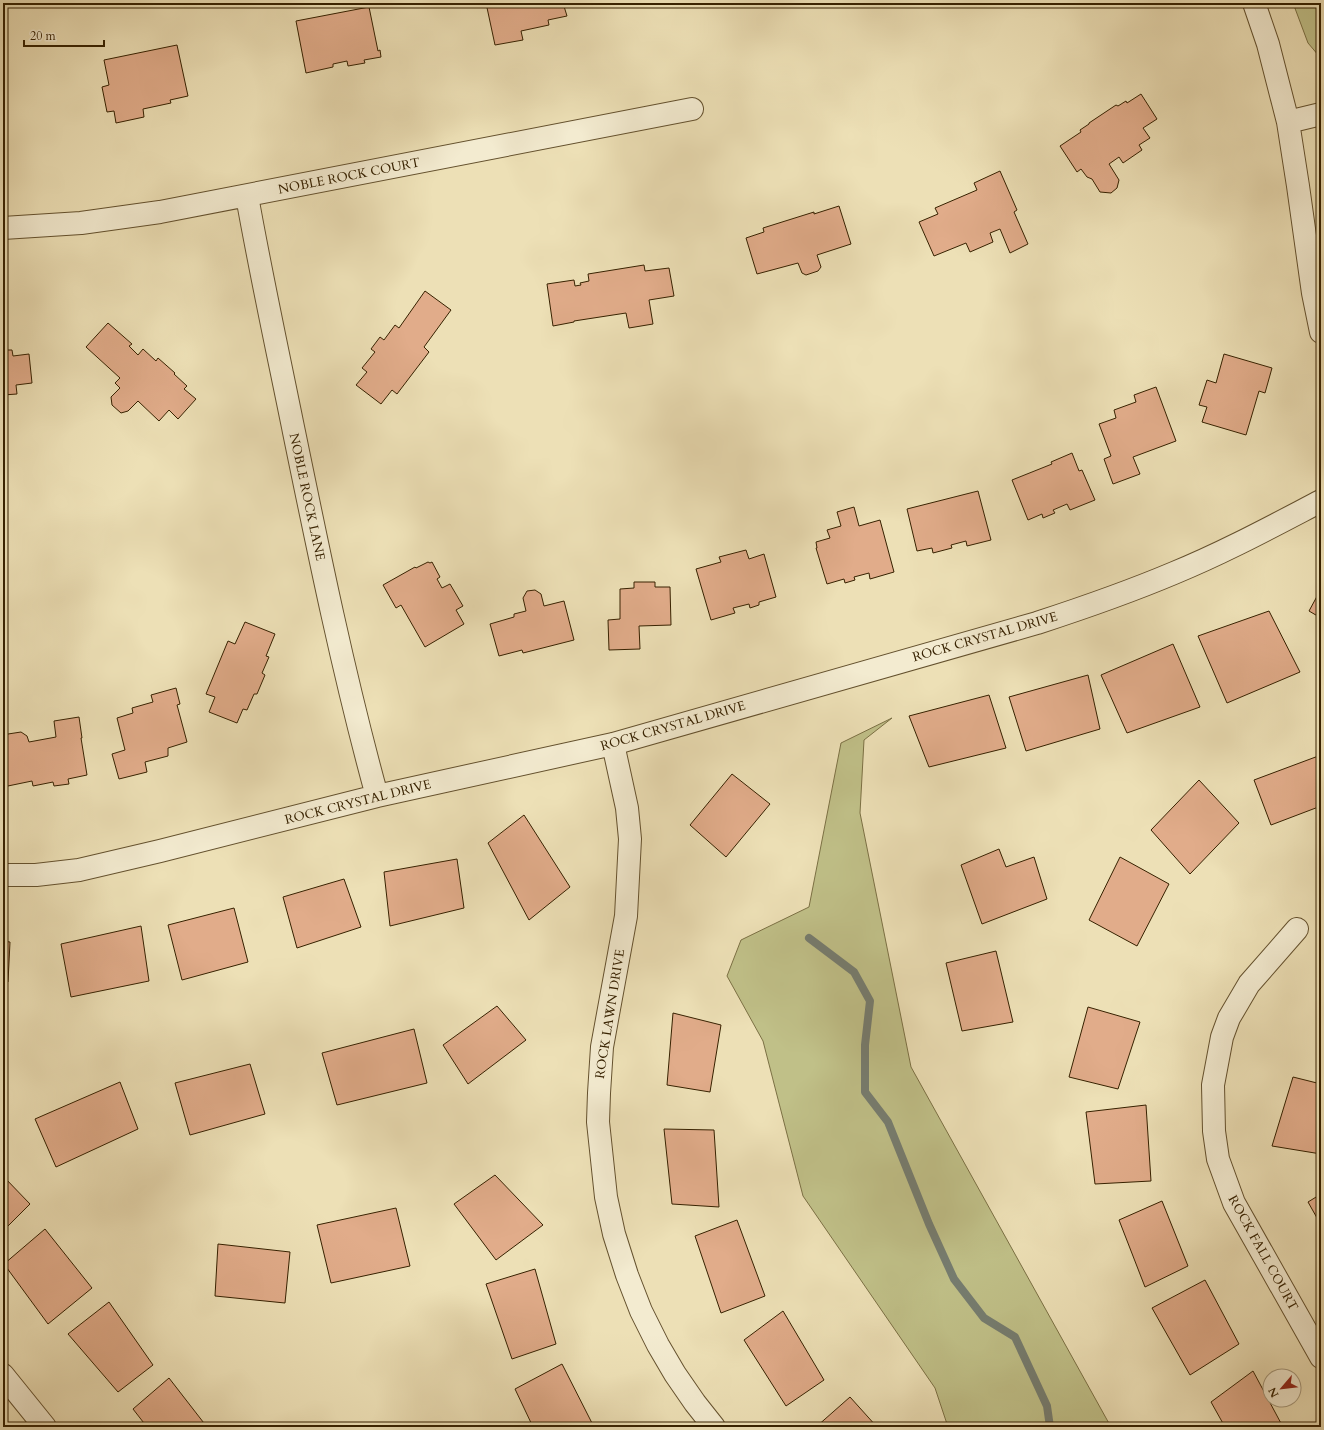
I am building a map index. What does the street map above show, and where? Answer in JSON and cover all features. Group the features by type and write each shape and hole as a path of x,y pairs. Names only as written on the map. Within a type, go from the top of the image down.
{"street":[{"path":"1254,3 1268,44 1288,122 1313,293 1321,332"},
{"name":"NOBLE ROCK COURT","path":"3,228 81,223 160,212 692,109"},
{"path":"1288,122 1321,114"},
{"name":"NOBLE ROCK LANE","path":"247,196 320,562 362,742 377,796"},
{"name":"ROCK CRYSTAL DRIVE","path":"3,876 36,875 79,870 377,796 613,744 1037,623 1100,602 1174,573 1246,540 1321,501"},
{"name":"ROCK LAWN DRIVE","path":"613,744 627,808 630,839 626,916 602,1047 598,1093 598,1122 606,1197 616,1241 641,1311 675,1374 714,1427"},
{"name":"ROCK FALL COURT","path":"1297,930 1249,984 1229,1018 1222,1037 1213,1085 1214,1131 1218,1159 1234,1203 1321,1357"},
{"path":"3,1375 45,1427"}],"green space":[{"path":"1293,3 1321,3 1321,56 1319,56 1308,43"},
{"path":"892,718 864,740 860,813 911,1067 1111,1427 948,1427 935,1388 803,1196 763,1041 727,976 741,940 809,907 841,743"}],"building":[{"path":"486,3 563,3 567,16 548,20 549,25 521,31 523,40 495,45"},
{"path":"369,7 378,51 380,50 381,57 364,60 365,63 348,66 347,61 333,64 333,67 306,73 296,21"},
{"path":"177,45 188,96 170,100 171,103 143,109 144,117 116,123 114,111 107,112 102,87 109,85 104,60"},
{"path":"1141,94 1157,119 1143,128 1150,138 1139,145 1142,150 1123,163 1119,157 1109,164 1119,180 1117,188 1111,193 1100,192 1092,179 1087,177 1081,169 1077,172 1060,146 1081,132 1080,130 1089,123 1116,105 1118,106 1126,101 1127,103"},
{"path":"1000,171 1017,210 1014,212 1028,244 1010,253 1000,229 990,233 993,242 970,252 966,243 934,256 919,222 938,214 935,208 977,190 974,183"},
{"path":"839,206 851,244 817,255 821,267 818,271 806,275 802,273 798,263 757,274 746,238 764,232 763,228"},
{"path":"644,265 645,271 669,268 674,296 649,300 653,324 629,328 626,313 574,321 553,326 547,284 574,280 575,286 581,285 580,283 589,281 588,274"},
{"path":"425,291 451,310 424,347 429,352 397,394 392,390 381,404 356,385 367,372 362,368 375,352 371,349 380,337 384,340 395,325 399,328"},
{"path":"108,323 132,344 129,346 138,355 143,349 156,361 158,358 187,386 184,389 196,399 178,419 169,410 159,421 138,401 128,411 121,413 112,405 111,397 120,388 115,383 120,378 86,347"},
{"path":"3,343 5,343 5,350 12,350 13,356 29,354 32,383 16,385 17,394 3,395"},
{"path":"1224,354 1272,368 1265,393 1259,391 1246,435 1202,422 1207,407 1199,405 1207,380 1216,383"},
{"path":"1156,387 1176,441 1133,457 1140,474 1113,484 1104,459 1111,456 1099,424 1116,418 1114,410 1136,402 1134,395"},
{"path":"1072,453 1079,471 1082,470 1095,500 1070,510 1067,504 1053,510 1055,513 1043,518 1042,514 1028,520 1012,480 1052,464 1051,462"},
{"path":"978,491 991,540 967,546 966,541 951,545 952,548 933,553 932,548 917,551 907,509"},
{"path":"854,507 859,526 880,520 894,572 870,579 869,573 854,577 855,580 845,583 844,579 827,584 816,548 816,542 830,538 827,530 841,526 837,512"},
{"path":"746,550 749,559 764,554 776,597 759,602 759,605 750,608 749,604 733,608 735,613 711,620 696,569 721,562 719,557"},
{"path":"428,562 432,562 440,577 437,579 442,588 450,584 463,606 456,610 464,624 425,647 401,605 396,608 383,585 415,567 416,568"},
{"path":"634,582 655,582 655,587 670,587 671,625 639,626 640,649 609,650 608,620 620,619 620,589 634,588"},
{"path":"1321,589 1321,618 1309,611"},
{"path":"535,590 541,594 544,606 564,601 574,640 523,653 522,650 499,656 490,624 514,617 514,614 526,611 523,598 527,591"},
{"path":"1269,611 1300,672 1227,703 1198,636"},
{"path":"245,622 275,634 266,656 269,657 262,673 265,675 257,694 254,694 247,710 243,709 237,723 209,712 215,697 206,694 228,641 235,644"},
{"path":"1173,644 1200,707 1127,733 1101,675"},
{"path":"1088,675 1100,729 1026,751 1009,697"},
{"path":"176,688 180,704 177,705 187,742 168,748 168,756 145,762 147,772 119,779 112,754 125,750 117,718 133,713 132,708 153,702 151,695"},
{"path":"989,695 1006,748 929,767 909,716"},
{"path":"79,717 87,775 68,779 69,784 54,786 53,782 33,786 32,781 3,787 3,755 7,754 4,739 8,734 21,732 27,736 29,742 56,737 54,721"},
{"path":"1321,755 1321,806 1271,825 1254,780"},
{"path":"732,774 770,804 726,857 690,825"},
{"path":"1199,780 1239,823 1190,874 1151,830"},
{"path":"524,815 570,887 529,920 488,843"},
{"path":"999,849 1006,867 1034,857 1047,899 982,924 961,865"},
{"path":"1120,857 1169,884 1137,946 1089,920"},
{"path":"457,859 464,908 390,926 384,872"},
{"path":"344,879 361,927 297,948 283,897"},
{"path":"234,908 248,962 182,980 168,925"},
{"path":"141,926 149,981 71,997 61,944"},
{"path":"3,941 10,942 8,982 3,982"},
{"path":"996,951 1013,1022 962,1031 946,963"},
{"path":"497,1006 526,1040 468,1084 443,1045"},
{"path":"1088,1007 1140,1022 1118,1089 1069,1077"},
{"path":"673,1013 721,1025 710,1092 667,1085"},
{"path":"414,1029 427,1083 337,1105 322,1053"},
{"path":"250,1064 265,1114 190,1135 175,1083"},
{"path":"1293,1077 1321,1084 1321,1154 1272,1146"},
{"path":"120,1082 138,1129 56,1167 35,1119"},
{"path":"1146,1105 1151,1181 1095,1184 1086,1112"},
{"path":"664,1129 714,1130 719,1207 672,1204"},
{"path":"495,1175 543,1225 496,1260 454,1204"},
{"path":"3,1176 30,1204 3,1231"},
{"path":"1321,1194 1321,1225 1308,1202"},
{"path":"1162,1201 1188,1266 1145,1287 1119,1220"},
{"path":"396,1208 410,1266 331,1283 317,1225"},
{"path":"737,1220 765,1296 721,1313 695,1236"},
{"path":"45,1229 92,1288 48,1324 4,1264"},
{"path":"218,1244 290,1252 285,1303 215,1296"},
{"path":"535,1269 556,1344 512,1359 486,1284"},
{"path":"1205,1280 1239,1344 1190,1375 1152,1308"},
{"path":"109,1302 153,1365 118,1392 68,1334"},
{"path":"783,1311 824,1380 786,1406 744,1340"},
{"path":"562,1364 594,1427 533,1427 515,1389"},
{"path":"1253,1371 1262,1388 1262,1408 1273,1408 1283,1427 1225,1427 1211,1402"},
{"path":"169,1378 207,1427 147,1427 133,1409"},
{"path":"850,1397 877,1427 816,1427"}],"waterway":[{"path":"809,938 854,972 870,1001 865,1045 865,1092 888,1122 929,1224 954,1279 984,1318 1015,1337 1047,1406 1050,1427"}]}
